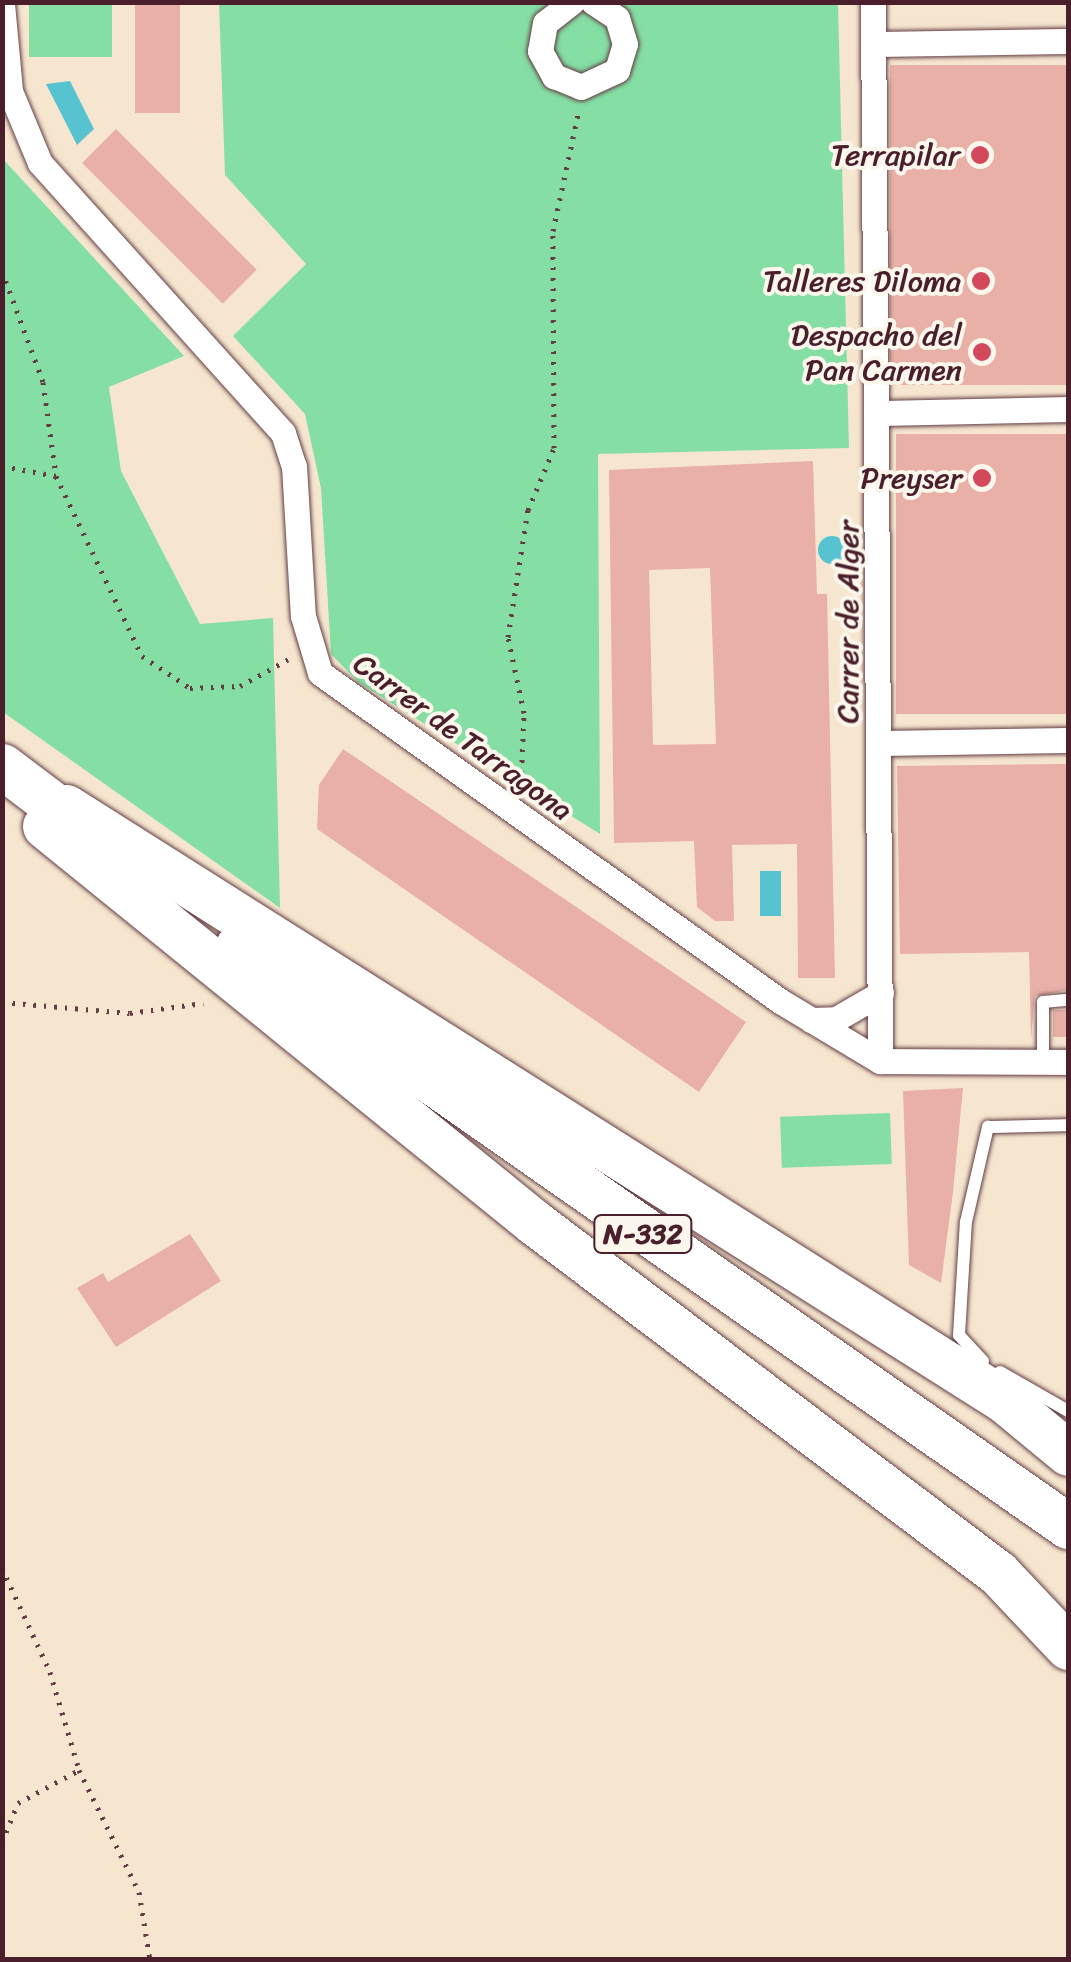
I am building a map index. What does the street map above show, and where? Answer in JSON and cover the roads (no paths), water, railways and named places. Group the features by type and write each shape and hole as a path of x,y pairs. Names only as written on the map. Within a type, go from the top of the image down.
{"highway":[{"name":"N-332","path":"9,781 45,826 261,983 1068,1526"},
{"name":"N-332","path":"9,781 261,983"},
{"path":"9,781 1004,1400 1068,1452"},
{"path":"261,983 535,1223 947,1532 1068,1647"}],"street":[{"path":"572,2 545,22 540,51 554,76 581,87 617,70 625,44 616,18 593,2"},
{"name":"Carrer de Alger","path":"873,2 882,413 880,1061"},
{"name":"Carrer de Tarragona","path":"2,4 10,91 40,163 282,433 294,466 308,648 338,692 811,1020 880,1061"},
{"path":"874,44 1068,41"},
{"path":"882,413 1068,409"},
{"path":"880,743 1068,740"},
{"path":"811,1020 836,1019 880,994"},
{"path":"880,1061 1056,1062"}],"lane":[{"path":"1056,1062 1043,1002 1068,1000"},
{"path":"1068,1124 988,1126 966,1222 959,1335 971,1353 1068,1411"}],"water":[{"path":"70,81 94,129 77,145 46,84"},
{"path":"832,536 842,540 846,550 842,560 832,564 822,560 818,550 822,540"},
{"path":"760,871 781,871 781,916 760,916"}],"place":[{"name":"Terrapilar","path":"980,155"},
{"name":"Talleres Diloma","path":"981,281"},
{"name":"Despacho del Pan Carmen","path":"982,352"},
{"name":"Preyser","path":"982,478"}]}
